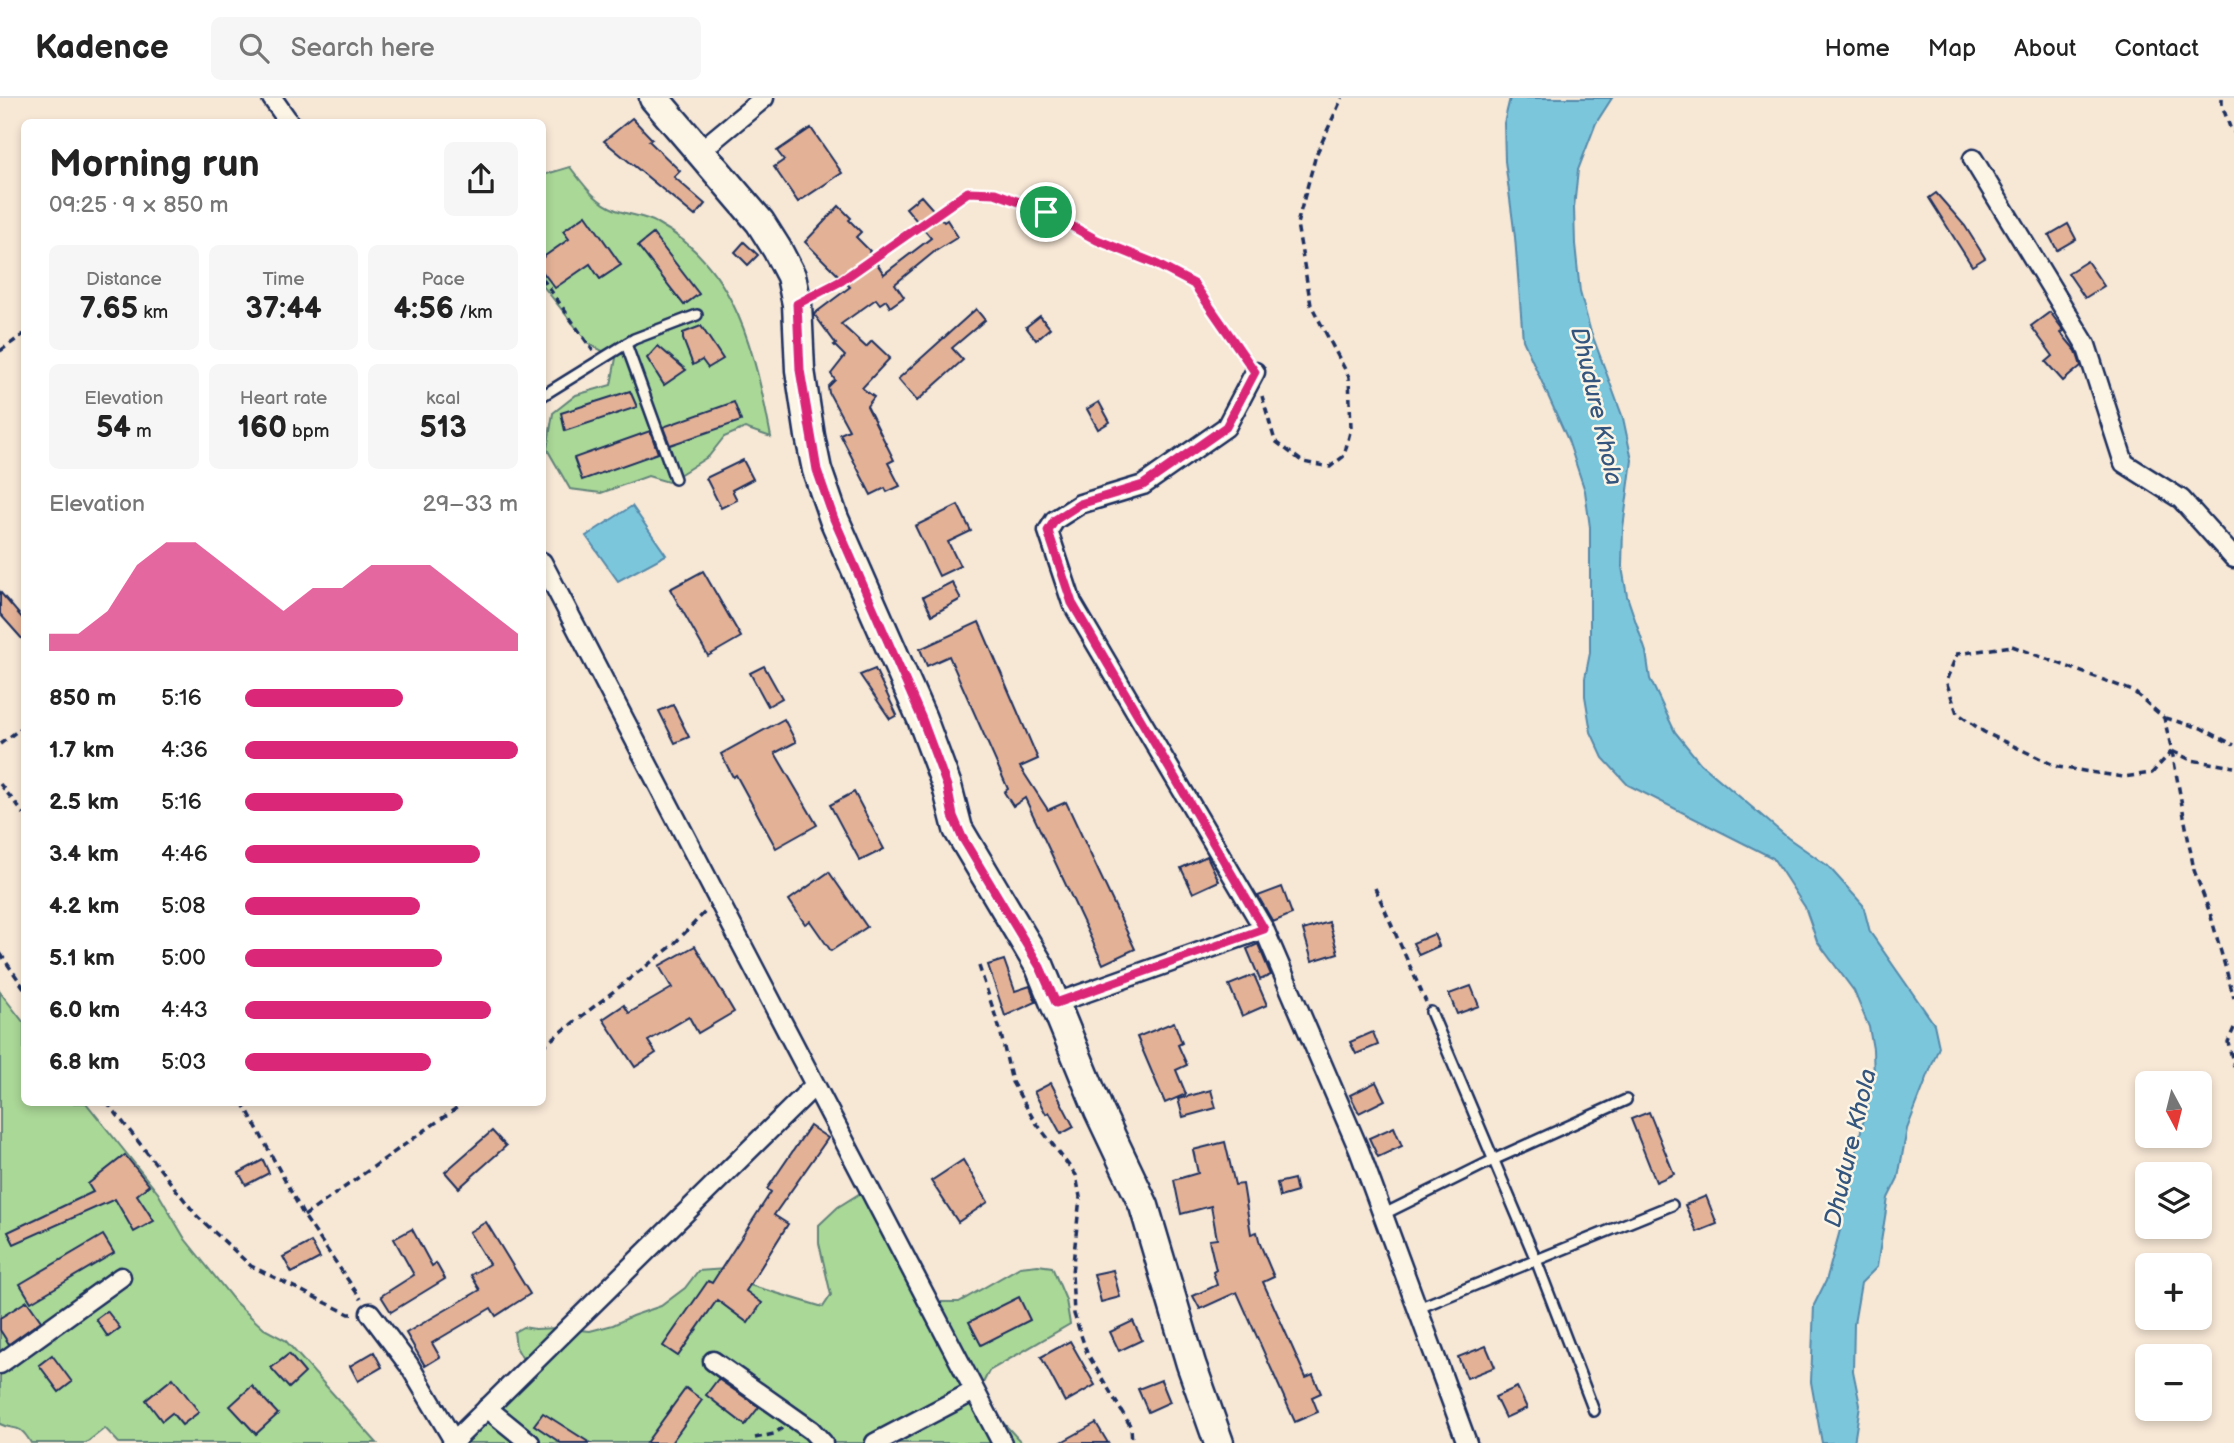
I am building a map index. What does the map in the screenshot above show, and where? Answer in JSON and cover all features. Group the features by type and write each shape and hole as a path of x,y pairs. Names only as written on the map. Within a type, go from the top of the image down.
{"main road":[{"path":"654,98 760,222 791,276 797,304 800,370 810,436 817,470 834,519 922,719 947,786 958,829 1040,967 1099,1111 1144,1206 1191,1364 1219,1443"}],"street":[{"path":"272,98 287,119"},
{"path":"700,151 764,98"},
{"path":"1973,159 2086,345 2124,463 2181,499 2234,558"},
{"path":"1255,372 1226,427 1143,485 1080,504 1055,520 1048,531 1072,603 1264,929 1359,1150 1467,1443"},
{"path":"546,570 1002,1443"},
{"path":"1056,1003 1264,929"},
{"path":"370,1313 409,1365 453,1442 814,1086"},
{"path":"0,1364 121,1277"},
{"path":"713,1361 811,1430 823,1443"},
{"path":"875,1443 974,1391"},
{"path":"487,1408 530,1443"}],"lane":[{"path":"546,394 626,344 697,315"},
{"path":"626,344 675,479"},
{"path":"1431,1012 1536,1260 1594,1411"},
{"path":"1382,1215 1493,1160 1626,1100"},
{"path":"1416,1309 1672,1205"}],"path":[{"path":"797,304 841,281 968,192 995,193 1046,212 1097,240 1154,263 1194,284 1255,372 1275,441 1303,463 1330,467 1344,456 1351,428 1349,377 1311,305 1297,224 1316,155 1342,98"},
{"path":"2222,98 2226,117 2234,132"},
{"path":"546,284 600,360"},
{"path":"0,351 21,336"},
{"path":"2172,751 2152,773 2123,777 2058,767 1984,732 1956,713 1947,681 1957,654 2012,646 2133,691 2164,718 2201,728 2234,745"},
{"path":"2164,718 2194,870 2210,913 2234,998"},
{"path":"0,744 21,728"},
{"path":"2172,751 2191,760 2234,767"},
{"path":"0,785 21,810"},
{"path":"1375,888 1431,1012"},
{"path":"546,1044 672,946 718,900"},
{"path":"0,953 21,984"},
{"path":"979,966 1000,1030 1012,1082 1034,1120 1076,1175 1080,1197 1072,1273 1074,1314 1087,1353 1132,1427 1132,1443"},
{"path":"2234,1028 2228,1042 2234,1066"},
{"path":"110,1106 197,1216 251,1266 349,1314 370,1313"},
{"path":"245,1106 304,1216 370,1313"},
{"path":"304,1216 459,1106"},
{"path":"755,1438 774,1434 794,1418"}],"green space":[{"path":"570,167 590,192 602,202 616,210 657,223 684,241 706,263 724,288 749,344 771,437 745,428 724,437 709,456 668,482 648,476 601,493 570,489 547,449 553,413 576,395 611,385 616,358 589,344 546,290 546,174"},
{"path":"0,992 21,1019 21,1106 88,1106 158,1193 185,1239 236,1303 264,1329 285,1340 377,1443 119,1443 105,1428 86,1443 31,1443 19,1429 0,1424"},
{"path":"859,1194 883,1206 938,1302 959,1302 1020,1267 1052,1267 1066,1300 1070,1324 989,1371 982,1385 996,1415 1022,1443 467,1443 497,1405 524,1361 516,1347 514,1332 523,1327 590,1331 613,1325 661,1306 685,1288 698,1271 726,1269 746,1284 823,1307 831,1295 819,1243 819,1225 838,1207"}],"water":[{"name":"Dhudure Khola","path":"1510,98 1612,98 1596,123 1578,170 1574,208 1575,244 1580,292 1590,329 1623,418 1632,460 1623,528 1622,567 1627,596 1646,652 1650,679 1675,732 1700,763 1788,838 1828,866 1863,905 1870,932 1934,1024 1939,1047 1907,1129 1898,1178 1888,1198 1877,1267 1861,1283 1854,1324 1853,1371 1860,1405 1854,1443 1822,1443 1811,1382 1814,1305 1826,1281 1842,1223 1845,1194 1874,1079 1869,1027 1854,991 1817,941 1805,907 1773,858 1628,785 1603,758 1591,732 1585,696 1590,653 1590,527 1585,491 1568,440 1523,340 1515,237 1505,161 1504,123"},
{"path":"632,506 666,555 618,581 586,536"}],"building":[{"path":"632,118 652,139 649,141 680,171 674,177 705,204 695,216 604,141"},
{"path":"811,128 842,173 798,202 774,167 784,160 777,151"},
{"path":"1936,193 1965,226 1985,258 1972,266 1929,198"},
{"path":"921,196 944,222 947,220 958,237 934,252 895,284 904,297 890,307 886,300 880,304 876,299 841,324 866,347 872,341 890,358 862,388 874,397 867,406 894,460 888,463 900,486 887,492 885,488 871,495 840,434 849,430 829,393 828,387 835,380 831,374 845,356 834,345 836,344 814,314 850,287 805,242 839,206 861,232 856,237 870,251 884,274 931,238 906,208"},
{"path":"586,215 621,265 600,279 590,264 555,288 546,276 546,255 569,239 563,231"},
{"path":"2068,224 2076,239 2057,250 2049,235"},
{"path":"653,234 699,294 684,305 638,246"},
{"path":"744,242 758,255 748,265 735,252"},
{"path":"2087,261 2104,286 2085,298 2068,273"},
{"path":"976,309 985,320 952,348 963,360 917,401 898,379"},
{"path":"2050,312 2064,331 2061,333 2076,351 2081,366 2063,381 2046,362 2053,356 2031,326"},
{"path":"1040,316 1050,328 1036,340 1026,327"},
{"path":"701,326 723,359 708,368 702,360 693,365 683,339 683,333"},
{"path":"658,346 686,370 664,385 647,358"},
{"path":"630,391 637,407 565,431 561,413"},
{"path":"734,402 741,421 670,445 663,427"},
{"path":"1099,402 1110,422 1098,429 1087,409"},
{"path":"650,431 658,453 582,480 574,458"},
{"path":"743,460 753,479 732,490 737,500 721,508 706,478"},
{"path":"958,505 971,531 948,542 960,566 939,576 915,526"},
{"path":"703,571 741,637 708,656 670,589"},
{"path":"952,582 961,599 932,615 923,597"},
{"path":"0,592 21,616 21,638 0,614"},
{"path":"979,622 1038,759 1020,767 1048,810 1066,802 1135,949 1103,964 1025,798 1013,806 1004,792 1008,789 949,656 927,666 920,649"},
{"path":"764,666 782,698 768,706 750,673"},
{"path":"875,669 897,715 890,719 860,675"},
{"path":"673,705 689,737 675,743 659,711"},
{"path":"784,719 796,742 775,753 817,825 776,848 736,775 733,777 721,754"},
{"path":"854,792 884,849 860,861 830,805"},
{"path":"1207,856 1219,881 1193,893 1181,868"},
{"path":"829,872 867,927 831,951 810,921 805,924 789,900"},
{"path":"1282,887 1292,914 1273,922 1258,896"},
{"path":"1329,922 1338,953 1312,961 1303,930"},
{"path":"1434,934 1439,946 1419,955 1413,943"},
{"path":"1258,944 1271,975 1260,980 1247,949"},
{"path":"695,946 734,1012 698,1033 689,1017 648,1041 656,1053 635,1067 603,1019 624,1005 629,1013 672,988 659,966"},
{"path":"1004,960 1015,991 1030,986 1036,1002 1005,1016 988,965"},
{"path":"1254,975 1267,1005 1242,1016 1229,985"},
{"path":"1471,986 1479,1006 1457,1014 1449,994"},
{"path":"1174,1022 1182,1043 1178,1045 1187,1065 1176,1070 1186,1094 1165,1103 1137,1037"},
{"path":"1373,1032 1378,1045 1356,1054 1350,1042"},
{"path":"1376,1082 1385,1100 1359,1113 1350,1095"},
{"path":"1051,1083 1074,1127 1061,1134 1034,1092"},
{"path":"1211,1090 1216,1108 1183,1117 1178,1099"},
{"path":"1649,1112 1674,1174 1656,1182 1631,1119"},
{"path":"810,1126 828,1138 774,1215 788,1224 746,1291 762,1303 748,1323 717,1300 678,1356 663,1346 708,1281 712,1283 771,1192 767,1189"},
{"path":"1394,1127 1402,1146 1378,1157 1369,1138"},
{"path":"492,1131 506,1146 459,1188 445,1172"},
{"path":"1225,1142 1235,1185 1243,1184 1251,1234 1257,1232 1274,1277 1263,1282 1306,1378 1313,1375 1321,1393 1312,1397 1318,1412 1295,1422 1237,1292 1200,1309 1193,1296 1217,1285 1209,1240 1217,1239 1211,1206 1181,1214 1174,1180 1198,1173 1193,1150"},
{"path":"125,1155 149,1185 137,1195 154,1221 134,1232 115,1199 14,1244 8,1232 93,1192 88,1184"},
{"path":"263,1160 269,1173 246,1185 239,1173"},
{"path":"963,1160 988,1202 958,1222 931,1181"},
{"path":"1294,1179 1297,1192 1280,1197 1277,1183"},
{"path":"1706,1196 1717,1224 1697,1232 1685,1205"},
{"path":"486,1222 530,1294 496,1316 491,1308 432,1343 440,1357 425,1366 406,1333 480,1290 471,1275 489,1264 469,1232"},
{"path":"412,1229 432,1266 436,1263 445,1279 391,1312 381,1296 414,1275 394,1239"},
{"path":"103,1235 114,1253 31,1302 20,1284"},
{"path":"311,1242 320,1258 292,1273 283,1257"},
{"path":"1113,1270 1120,1297 1101,1302 1094,1274"},
{"path":"1019,1297 1030,1320 981,1345 969,1322"},
{"path":"27,1301 41,1321 9,1344 0,1330 0,1318"},
{"path":"107,1311 120,1328 108,1337 96,1319"},
{"path":"1133,1321 1142,1340 1119,1351 1110,1332"},
{"path":"1070,1341 1095,1385 1065,1402 1041,1357"},
{"path":"1486,1346 1495,1367 1467,1378 1458,1357"},
{"path":"374,1352 382,1367 358,1381 350,1366"},
{"path":"289,1354 305,1373 289,1388 271,1368"},
{"path":"52,1355 72,1382 59,1392 39,1365"},
{"path":"173,1378 199,1412 182,1425 172,1413 162,1421 146,1400"},
{"path":"718,1379 759,1407 745,1425 706,1395"},
{"path":"1161,1380 1170,1402 1148,1412 1138,1389"},
{"path":"252,1386 278,1414 256,1434 230,1406"},
{"path":"1517,1387 1527,1408 1505,1418 1495,1397"},
{"path":"686,1388 702,1400 671,1443 646,1443"},
{"path":"543,1413 590,1443 561,1443 534,1425"},
{"path":"1096,1423 1108,1443 1060,1443"}],"route":[{"path":"968,192 995,193 1046,212 1097,240 1154,263 1194,284 1255,372 1226,427 1143,485 1080,504 1055,520 1048,531 1072,603 1264,929 1056,1003 1040,967 958,829 947,786 922,719 834,519 817,470 810,436 800,370 797,304 841,281 968,192"}]}
